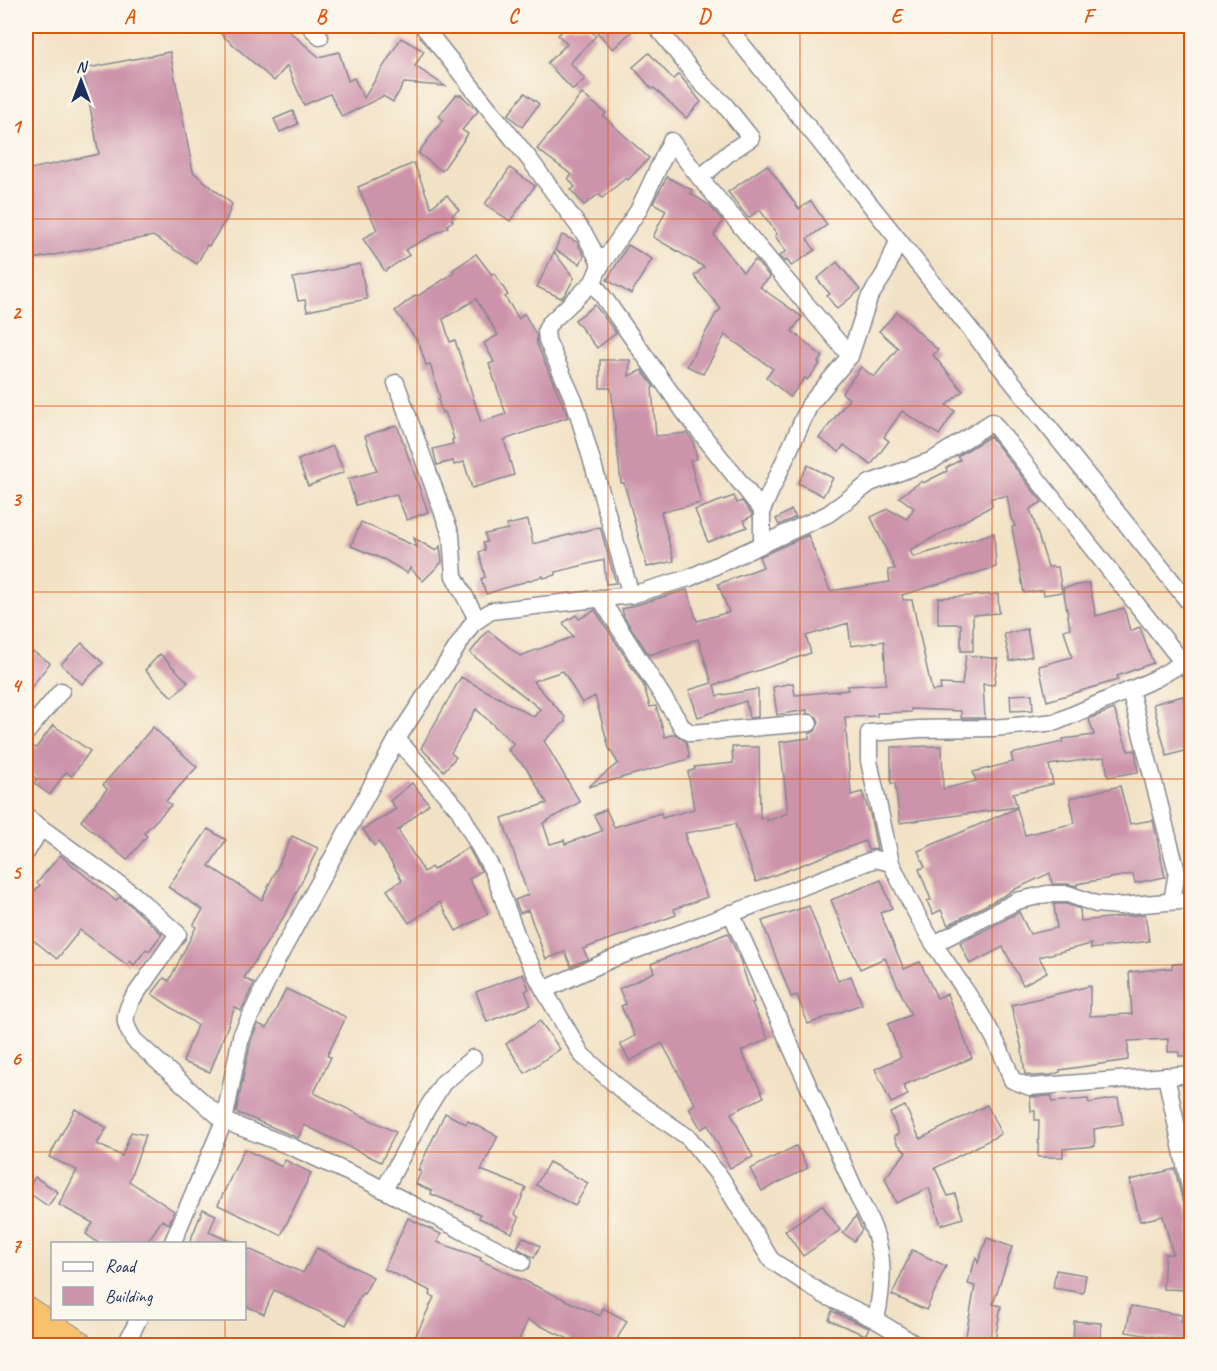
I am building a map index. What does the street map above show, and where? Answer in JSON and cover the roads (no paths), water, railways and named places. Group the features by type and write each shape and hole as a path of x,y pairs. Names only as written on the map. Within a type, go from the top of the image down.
{"highway":[{"path":"26,1313 77,1346"}],"street":[{"path":"423,26 530,160 585,235 599,261 596,275 686,413 762,510"},
{"path":"656,26 702,84 724,104 752,138 700,178"},
{"path":"727,26 1191,606"},
{"path":"631,595 575,404 550,349 546,330 554,318 596,275 638,212 671,141 850,356"},
{"path":"762,544 762,510 810,404 850,356 869,298 885,273 898,241"},
{"path":"396,383 451,535 454,576 477,619"},
{"path":"173,1242 224,1121 241,1036 276,960 397,739 467,630 477,619 491,611 631,595 688,578 828,514 870,483 933,460 992,422 1189,665 1056,722 993,728 919,729 869,733 869,760 891,863 934,944 950,965 995,1040 1012,1080 1030,1087 1191,1074"},
{"path":"600,598 682,727 691,733 809,723"},
{"path":"1130,690 1177,872 1191,890"},
{"path":"26,733 61,691"},
{"path":"397,739 459,810 493,871 519,942 582,1055 627,1095 689,1138 721,1179 771,1260 824,1295 876,1320 918,1346"},
{"path":"26,817 134,895 178,934 131,1001 126,1013 126,1026 134,1040 224,1121 292,1148 384,1190 522,1262"},
{"path":"26,853 41,828"},
{"path":"544,990 612,959 875,859 891,863"},
{"path":"1172,901 1177,872"},
{"path":"934,944 1017,901 1047,894 1068,894 1096,904 1119,906 1191,900"},
{"path":"731,913 876,1234 883,1269 876,1320"},
{"path":"384,1190 443,1083 473,1058"},
{"path":"1166,1076 1191,1197"},
{"path":"125,1346 138,1320"}]}
